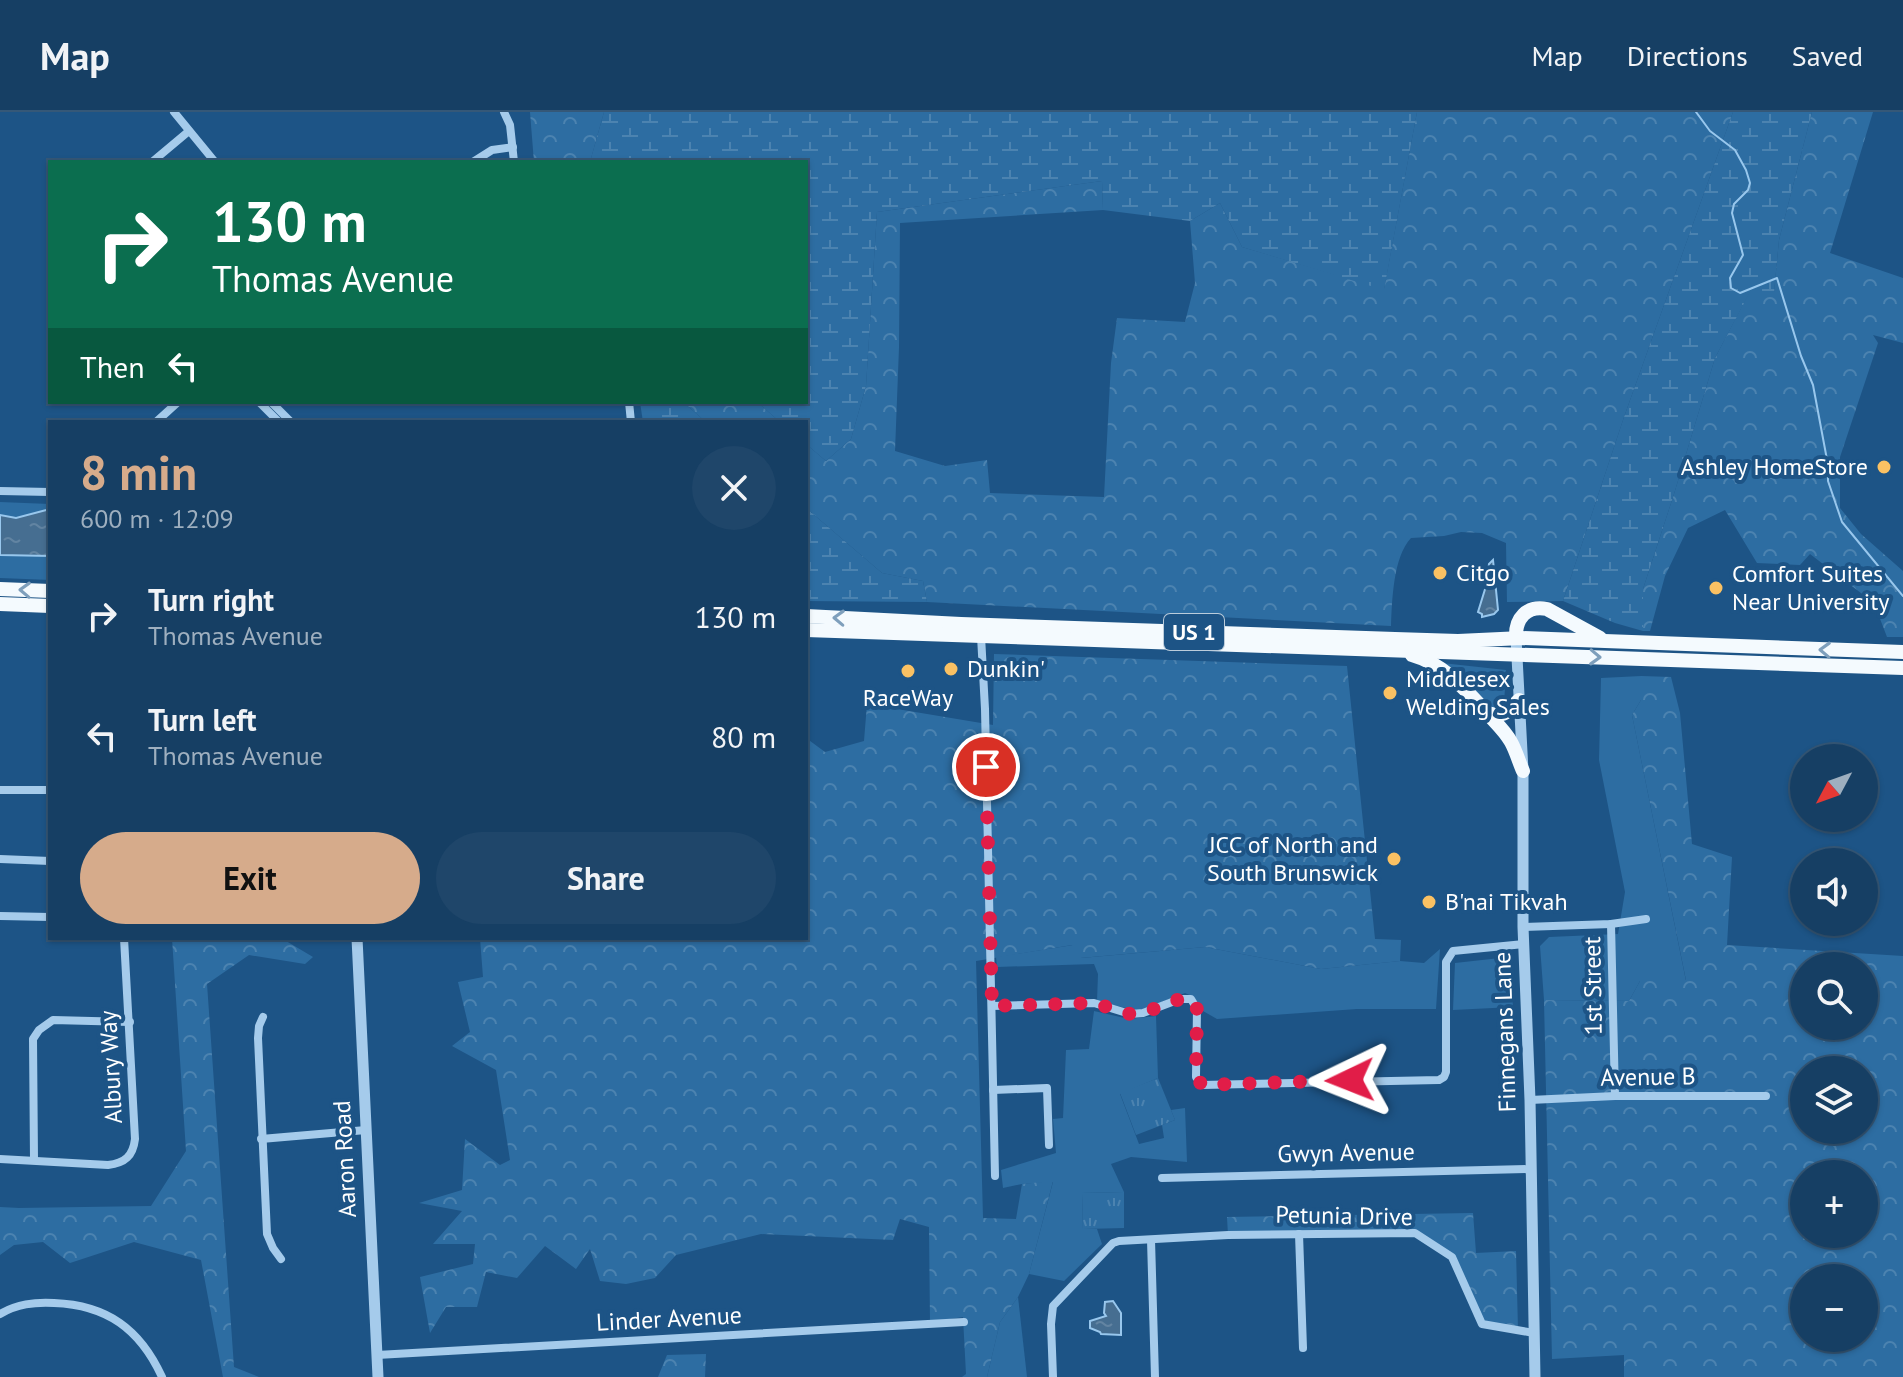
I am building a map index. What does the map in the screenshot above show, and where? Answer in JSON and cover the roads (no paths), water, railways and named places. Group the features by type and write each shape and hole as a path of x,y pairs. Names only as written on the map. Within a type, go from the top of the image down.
{"highway":[{"path":"0,589 48,591"},
{"path":"0,604 48,606"},
{"path":"1516,638 1520,618 1528,610 1539,608 1547,609 1593,636 1609,641"},
{"name":"US 1","path":"808,616 1395,639 1458,641 1516,638 1903,652"},
{"name":"US 1","path":"808,630 1903,668"},
{"path":"1392,650 1421,658 1457,681 1511,742 1523,771"},
{"path":"1487,713 1504,715 1519,700"}],"street":[{"path":"174,112 213,160"},
{"path":"504,112 510,125 514,160"},
{"path":"154,160 189,131"},
{"path":"476,160 492,150 513,147"},
{"path":"158,420 176,404"},
{"path":"261,404 277,420"},
{"path":"273,404 289,420"},
{"path":"0,491 48,492"},
{"path":"981,636 995,1176"},
{"name":"Finnegans Lane","path":"1516,638 1523,771 1523,927 1535,1377"},
{"path":"0,790 48,790"},
{"path":"0,859 48,861"},
{"path":"0,916 48,917"},
{"path":"1523,927 1611,924 1646,919"},
{"name":"1st Street","path":"1611,924 1615,1096"},
{"name":"Albury Way","path":"0,1159 108,1165 124,1161 132,1153 135,1139 124,940"},
{"name":"Aaron Road","path":"357,940 378,1377"},
{"path":"992,1006 1094,1003 1130,1014 1143,1013 1180,999 1191,999 1197,1009 1196,1077 1202,1085 1439,1080 1446,1072 1448,956 1453,951 1524,944"},
{"path":"263,1017 258,1038 267,1234 281,1259"},
{"path":"34,1160 33,1039 39,1030 53,1020 130,1022"},
{"path":"993,1090 1047,1088 1049,1145"},
{"name":"Avenue B","path":"1530,1100 1615,1096 1766,1096"},
{"path":"261,1139 366,1130"},
{"name":"Gwyn Avenue","path":"1162,1178 1531,1169"},
{"name":"Petunia Drive","path":"1053,1377 1053,1306 1113,1243 1119,1241 1228,1235 1415,1233 1452,1257 1482,1324 1534,1333"},
{"path":"1299,1234 1303,1348"},
{"path":"1151,1240 1155,1377"},
{"path":"0,1314 13,1306 40,1302 94,1309 134,1333 162,1377"},
{"name":"Linder Avenue","path":"377,1355 964,1322"}],"water":[{"path":"48,510 48,556 0,555 0,515 16,518"},
{"path":"1493,560 1498,610 1482,617 1478,612 1489,564"},
{"path":"1113,1301 1121,1313 1121,1335 1101,1334 1090,1328 1090,1321 1106,1316 1105,1302"}],"waterway":[{"path":"1696,112 1710,131 1735,150 1750,183 1748,190 1734,204 1732,213 1743,255 1730,278 1731,288 1740,293 1777,278 1813,385 1828,465 1828,481 1842,522 1903,596"}],"place":[{"name":"Ashley HomeStore","path":"1884,467"},
{"name":"Citgo","path":"1440,573"},
{"name":"Comfort Suites Near University","path":"1716,588"},
{"name":"Dunkin'","path":"951,669"},
{"name":"RaceWay","path":"908,671"},
{"name":"Middlesex Welding Sales","path":"1390,693"},
{"name":"JCC of North and South Brunswick","path":"1394,859"},
{"name":"B'nai Tikvah","path":"1429,902"}]}
